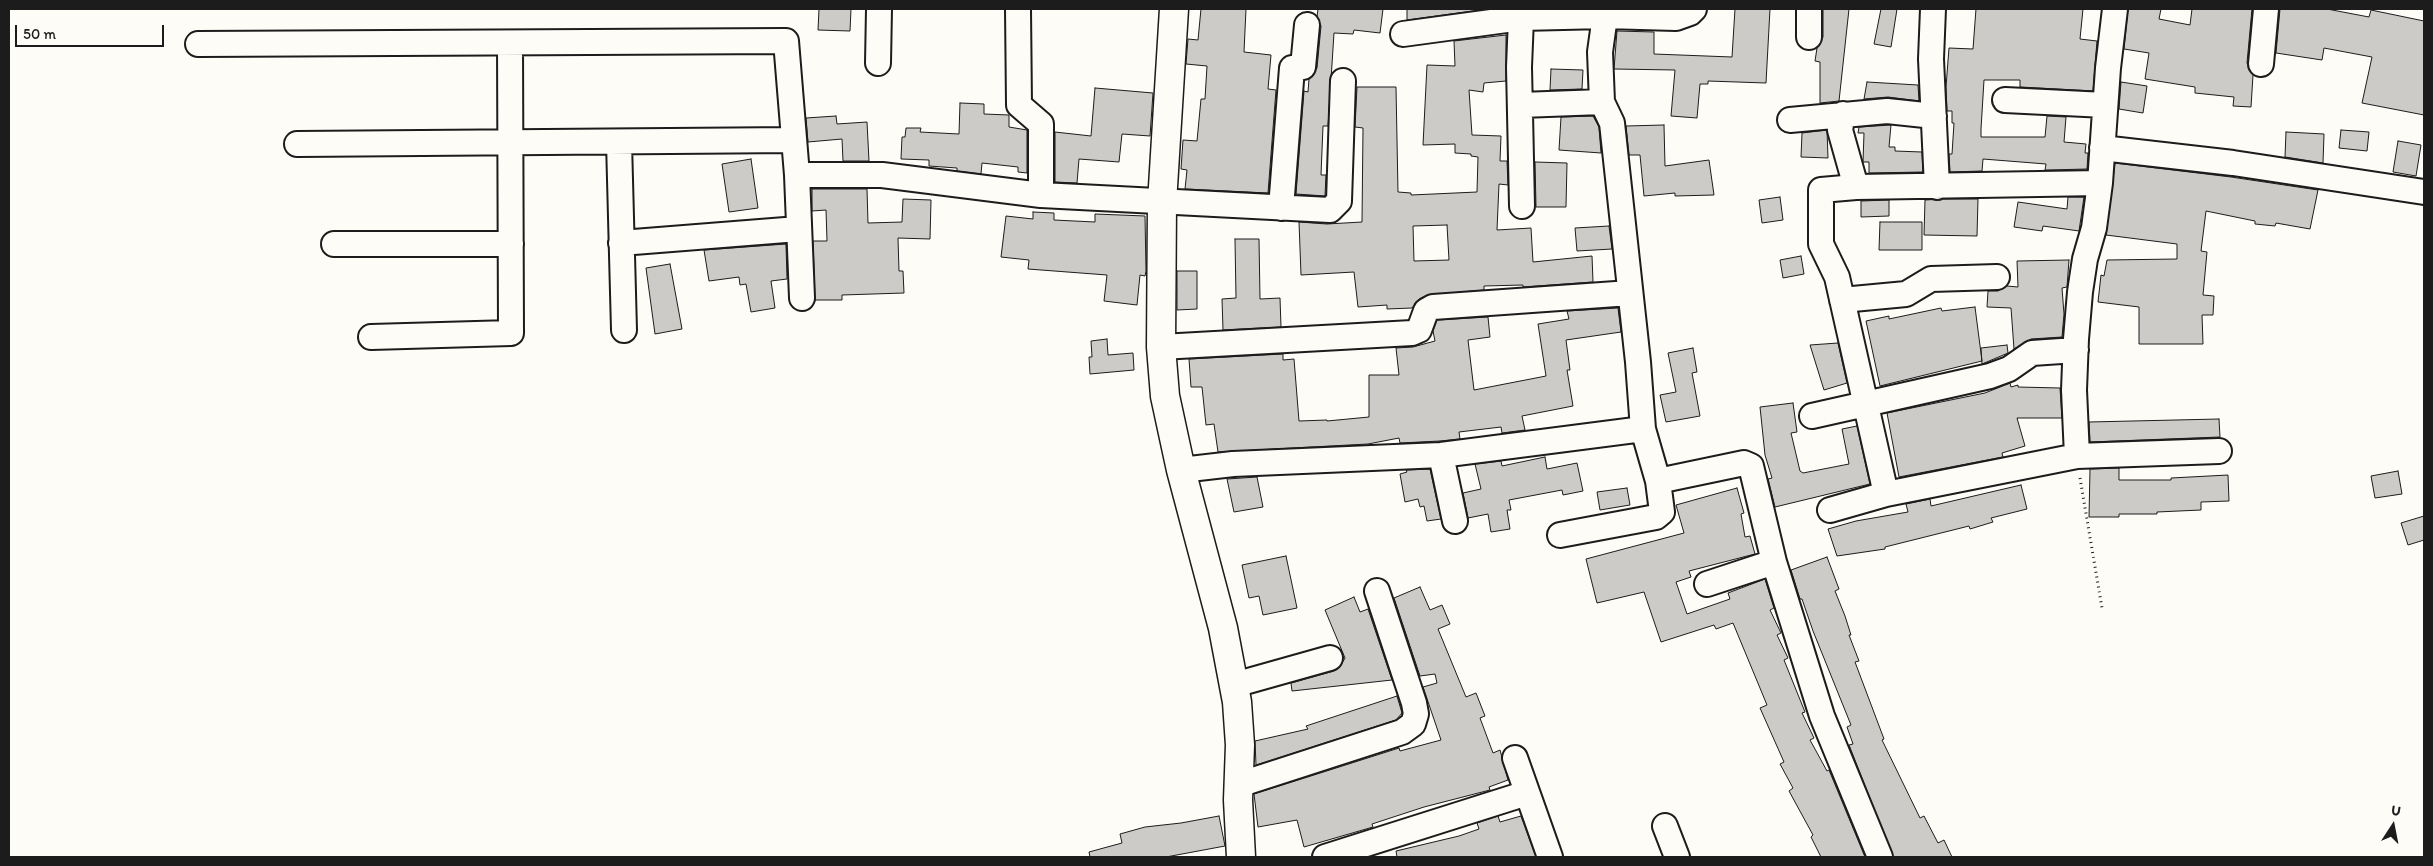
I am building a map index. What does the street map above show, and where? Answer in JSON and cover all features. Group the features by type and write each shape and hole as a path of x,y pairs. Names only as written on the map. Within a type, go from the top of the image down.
{"street":[{"path":"878,63 879,9"},
{"path":"1018,9 1019,105 1040,124 1041,195"},
{"path":"1174,9 1162,203 1161,347 1165,396 1181,470 1223,628 1234,685 1239,725 1240,857"},
{"path":"1403,34 1519,13 1676,18 1690,13 1694,9"},
{"path":"1809,9 1809,37"},
{"path":"1933,9 1931,59 1937,187"},
{"path":"2077,456 2074,390 2080,292 2085,259 2094,228 2100,183 2105,105 2115,9"},
{"path":"2262,64 2266,9"},
{"path":"1519,13 1522,206"},
{"path":"1560,535 1660,515 1662,510 1658,481 1643,429 1612,124 1602,102 1600,52 1605,16"},
{"path":"1281,208 1292,68 1303,67 1307,24"},
{"path":"198,44 786,41 797,176 802,298"},
{"path":"371,337 512,333 510,42"},
{"path":"797,176 882,175 1041,195 1162,203 1330,210 1339,201 1343,81"},
{"path":"2005,100 2105,105"},
{"path":"1521,105 1602,102"},
{"path":"1790,120 1886,111 1934,116"},
{"path":"1843,114 1840,130 1856,187"},
{"path":"297,144 794,140"},
{"path":"619,142 624,330"},
{"path":"2102,148 2233,162 2424,192"},
{"path":"1886,494 1867,402 1837,277 1821,244 1821,190 1856,187 2100,183"},
{"path":"621,244 798,230"},
{"path":"334,244 511,244"},
{"path":"1842,300 1906,294 1931,279 1997,277"},
{"path":"1161,347 1412,333 1419,330 1426,311 1433,307 1630,293"},
{"path":"1812,416 1867,402 1990,376 2009,369 2032,353 2076,350"},
{"path":"1181,470 1233,464 1441,455 1643,429"},
{"path":"1830,510 1886,494 2077,456 2219,451"},
{"path":"1441,455 1455,521"},
{"path":"1658,481 1748,463 1751,466 1774,562 1822,716 1880,857"},
{"path":"1707,584 1774,562"},
{"path":"1238,785 1402,732 1413,724 1416,714 1414,703 1377,591"},
{"path":"1234,685 1330,658"},
{"path":"1515,758 1550,857"},
{"path":"1325,857 1527,793"},
{"path":"1665,826 1676,857"}],"path":[{"path":"2077,456 2102,608"}],"building":[{"path":"819,9 851,9 850,31 818,30"},
{"path":"1201,9 1246,9 1244,52 1271,55 1268,89 1276,90 1268,193 1185,189 1187,170 1181,169 1183,140 1197,141 1201,99 1205,99 1207,66 1186,64 1188,39 1198,40"},
{"path":"1318,9 1383,9 1380,33 1354,30 1353,34 1334,33 1328,126 1323,126 1321,175 1326,175 1325,196 1296,194 1304,91 1308,92 1309,79 1317,68 1321,26 1317,17"},
{"path":"1407,9 1487,9 1407,20"},
{"path":"1735,9 1770,9 1766,83 1708,81 1708,84 1700,84 1697,118 1671,116 1675,70 1614,69 1617,31 1654,32 1654,54 1732,57"},
{"path":"1823,9 1849,9 1839,101 1820,103 1820,62 1815,61 1817,48 1823,37"},
{"path":"1881,9 1897,9 1891,47 1874,44"},
{"path":"1976,9 2083,9 2080,39 2097,41 2093,91 2020,87 2020,80 1984,80 1981,137 2045,137 2047,116 2066,117 2064,142 2086,144 2085,153 2088,153 2087,169 2045,170 2046,164 1983,159 1982,171 1950,172 1949,154 1952,154 1954,123 1952,123 1952,111 1947,111 1946,87 1949,48 1973,49"},
{"path":"2128,9 2161,9 2159,19 2190,25 2192,9 2252,9 2247,63 2253,75 2251,107 2233,106 2234,97 2195,93 2195,87 2145,79 2149,53 2124,49"},
{"path":"2280,9 2327,9 2369,17 2371,10 2424,21 2424,115 2362,103 2372,57 2324,48 2322,60 2276,53"},
{"path":"1506,35 1506,81 1484,83 1483,92 1469,90 1472,135 1501,136 1500,161 1507,161 1508,185 1499,184 1497,230 1531,228 1533,262 1592,256 1593,282 1523,287 1523,285 1484,286 1484,290 1427,295 1419,299 1412,308 1387,309 1387,305 1358,307 1354,272 1301,275 1299,222 1327,224 1362,222 1363,128 1355,127 1357,87 1396,87 1398,192 1411,193 1411,195 1477,192 1478,157 1471,156 1471,154 1455,153 1455,144 1423,145 1427,65 1455,66 1454,41","holes":["1447,225 1449,260 1414,261 1413,226"]},
{"path":"1551,69 1583,70 1582,89 1550,90"},
{"path":"1867,82 1918,85 1919,101 1888,97 1864,99"},
{"path":"2121,82 2147,86 2143,113 2119,109"},
{"path":"1095,88 1153,93 1150,136 1122,134 1119,162 1079,159 1077,183 1055,182 1055,132 1091,136"},
{"path":"960,103 984,104 984,114 1009,115 1009,127 1027,130 1027,173 1018,172 1018,167 982,163 981,174 957,171 957,168 929,166 929,160 901,159 902,137 905,137 906,128 921,128 920,132 959,134"},
{"path":"836,116 837,124 867,122 869,161 843,161 842,139 808,142 806,118"},
{"path":"1593,116 1599,127 1601,153 1559,150 1561,117"},
{"path":"1664,125 1665,166 1709,160 1714,195 1675,196 1675,193 1644,196 1640,155 1629,155 1626,126"},
{"path":"1891,125 1889,147 1895,147 1895,151 1922,152 1923,172 1869,173 1869,162 1863,162 1864,133 1858,133 1859,127"},
{"path":"1827,130 1828,158 1801,157 1802,133"},
{"path":"2341,130 2369,132 2367,151 2339,148"},
{"path":"2286,132 2324,134 2323,163 2285,157"},
{"path":"2398,141 2421,145 2416,176 2393,172"},
{"path":"751,159 758,208 729,212 722,164"},
{"path":"1535,162 1567,163 1566,207 1536,207"},
{"path":"2115,163 2318,190 2310,229 2276,223 2275,226 2255,224 2255,221 2206,211 2201,251 2207,252 2203,295 2214,296 2213,315 2202,315 2203,344 2139,344 2139,307 2098,302 2101,275 2104,276 2107,260 2177,259 2177,244 2106,235"},
{"path":"812,189 867,189 868,223 902,222 903,199 931,200 930,239 898,238 899,271 903,271 904,293 842,295 842,300 815,300 813,241 827,241 826,210 812,211"},
{"path":"1780,197 1783,220 1762,223 1759,200"},
{"path":"2068,197 2084,197 2079,231 2043,226 2042,231 2014,227 2018,202 2067,209"},
{"path":"1978,199 1977,236 1924,235 1925,200"},
{"path":"1889,200 1889,216 1861,217 1861,201"},
{"path":"1033,212 1054,213 1054,220 1095,222 1095,214 1145,216 1146,271 1145,276 1140,275 1137,305 1104,301 1107,275 1028,269 1029,260 1001,257 1006,216 1033,219"},
{"path":"1880,222 1922,222 1922,250 1879,250"},
{"path":"1609,226 1612,249 1577,251 1575,228"},
{"path":"1235,239 1259,239 1260,299 1280,298 1281,327 1223,330 1222,299 1236,298"},
{"path":"786,244 787,279 771,281 775,308 751,312 746,284 740,285 739,277 709,281 704,250"},
{"path":"1801,256 1804,274 1783,278 1780,260"},
{"path":"2069,260 2067,287 2062,288 2064,314 2062,337 2031,339 2014,349 2011,308 1987,307 1988,291 1998,291 2007,286 2018,287 2017,261"},
{"path":"670,264 682,329 655,334 646,268"},
{"path":"1177,271 1197,271 1197,309 1177,310"},
{"path":"1975,307 1982,361 1880,386 1866,321 1889,316 1889,319 1941,308 1942,311"},
{"path":"1618,308 1621,332 1566,340 1570,370 1567,370 1573,406 1522,416 1525,430 1502,433 1501,427 1459,432 1460,439 1440,441 1400,443 1399,438 1368,444 1218,452 1214,424 1206,425 1202,387 1191,387 1189,359 1283,354 1283,360 1294,359 1299,421 1327,421 1369,417 1369,375 1399,375 1396,348 1413,347 1435,341 1433,331 1437,320 1488,317 1490,337 1468,340 1474,390 1546,376 1538,324 1569,319 1567,311"},
{"path":"1107,339 1108,355 1133,353 1134,370 1090,374 1089,357 1092,357 1091,341"},
{"path":"1838,343 1847,383 1824,390 1810,345"},
{"path":"2007,345 2008,353 1982,364 1981,348"},
{"path":"1693,348 1697,372 1692,373 1700,416 1666,422 1660,395 1676,392 1668,353"},
{"path":"2010,383 2011,387 2018,385 2018,387 2060,388 2062,418 2017,418 2025,446 2002,453 2003,457 1899,477 1887,413 1985,393"},
{"path":"1793,403 1797,432 1791,433 1800,471 1803,473 1849,464 1842,429 1857,426 1870,484 1775,507 1768,479 1772,478 1765,455 1760,407"},
{"path":"2219,419 2220,437 2090,442 2089,422"},
{"path":"1545,457 1547,469 1577,463 1583,491 1563,495 1562,490 1509,500 1511,510 1507,510 1510,529 1491,532 1488,514 1468,518 1463,493 1481,489 1475,464 1501,461 1502,466"},
{"path":"2119,468 2119,480 2171,480 2171,478 2228,475 2229,501 2201,502 2201,510 2157,512 2157,514 2119,514 2119,517 2089,517 2090,469"},
{"path":"1430,469 1441,519 1427,521 1424,506 1420,507 1418,499 1405,502 1400,474 1407,472 1406,470"},
{"path":"2398,471 2402,494 2375,498 2371,476"},
{"path":"1257,477 1263,507 1234,512 1227,479"},
{"path":"2021,485 2027,509 1991,518 1993,522 1970,529 1969,526 1885,547 1885,549 1837,556 1828,529 1856,521 1908,512 1906,504 1930,499 1931,506"},
{"path":"1627,488 1630,505 1600,510 1597,492"},
{"path":"1737,488 1744,513 1741,514 1745,537 1750,536 1755,554 1689,571 1691,577 1676,582 1687,614 1730,599 1728,593 1765,579 1774,608 1770,610 1781,633 1777,635 1788,658 1784,660 1805,712 1802,713 1814,738 1810,740 1827,771 1829,770 1865,857 1821,857 1811,837 1813,835 1789,791 1793,788 1780,764 1784,762 1760,708 1767,705 1733,623 1716,629 1714,625 1661,642 1644,592 1597,603 1586,559 1684,533 1676,505"},
{"path":"2424,516 2424,540 2408,545 2401,523"},
{"path":"1286,556 1297,608 1263,615 1259,596 1249,598 1242,565"},
{"path":"1827,557 1839,589 1835,591 1859,661 1855,662 1884,739 1882,740 1920,818 1924,816 1938,843 1944,840 1952,857 1893,857 1849,745 1853,744 1847,727 1851,725 1802,599 1800,599 1791,570"},
{"path":"1420,587 1430,610 1442,605 1450,624 1438,629 1466,697 1476,693 1485,716 1480,718 1493,753 1500,750 1508,780 1489,787 1490,790 1424,807 1372,824 1373,827 1304,847 1297,820 1258,827 1254,794 1399,748 1400,751 1441,740 1423,687 1437,683 1435,674 1420,676 1394,598"},
{"path":"1354,597 1360,612 1368,609 1392,680 1292,691 1291,683 1334,671 1340,667 1345,658 1325,610"},
{"path":"1397,696 1402,713 1396,720 1256,765 1255,741 1308,729 1306,726"},
{"path":"1219,816 1225,846 1166,857 1090,857 1089,852 1122,843 1120,834 1145,827"},
{"path":"1498,816 1500,822 1521,816 1536,857 1397,857 1396,851 1459,836 1479,829 1477,823"}]}
